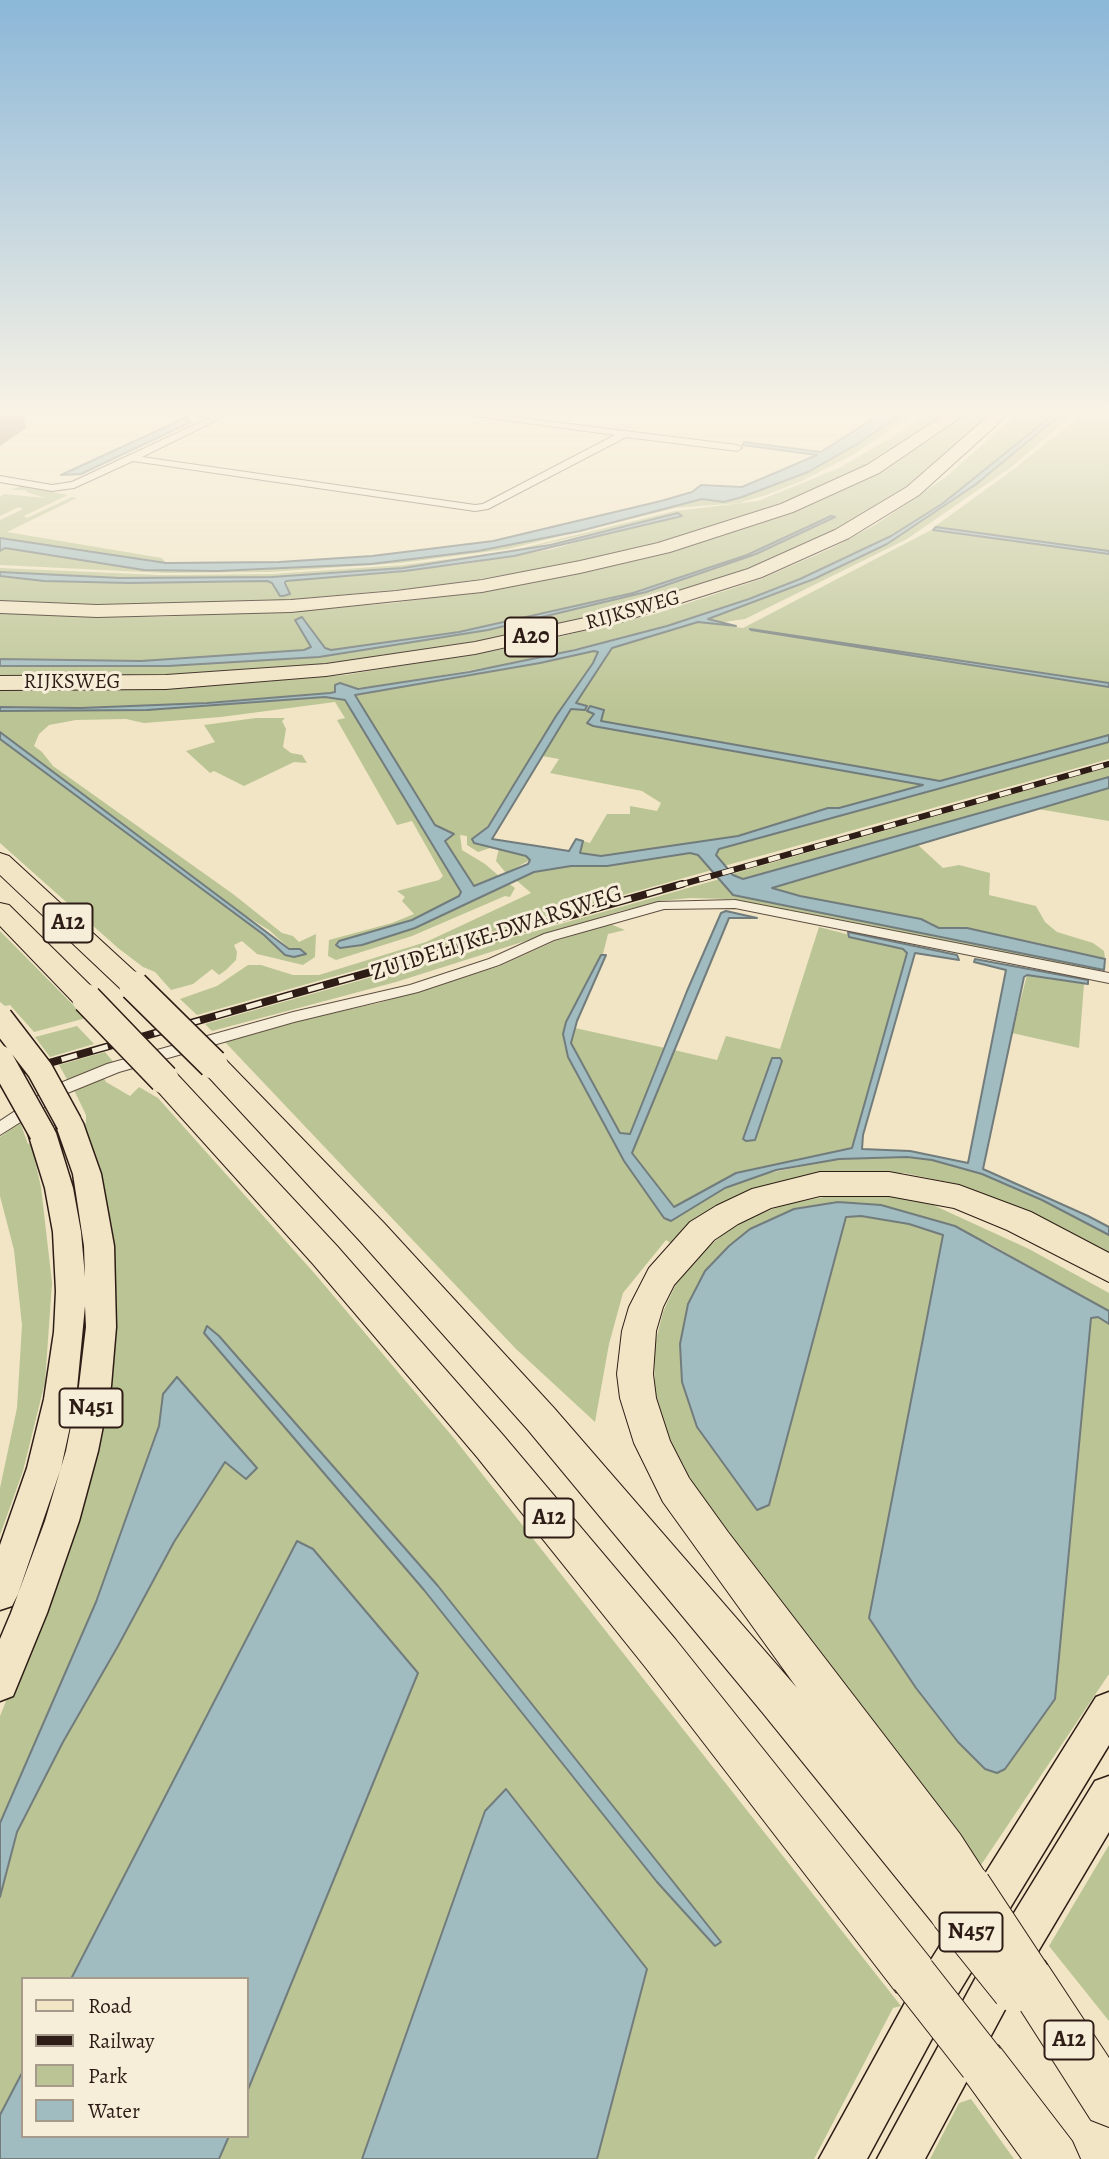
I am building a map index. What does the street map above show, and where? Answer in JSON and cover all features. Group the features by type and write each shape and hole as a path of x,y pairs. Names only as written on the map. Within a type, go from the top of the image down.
{"highway":[{"name":"A20","path":"0,607 97,611 291,607 457,589 580,568 663,548 781,511"},
{"name":"RIJKSWEG","path":"0,683 166,682 326,670 474,648 617,617 755,573 850,530 881,511"},
{"name":"A12","path":"0,861 214,1064 381,1241 549,1429 750,1665 960,1899 1109,2102"},
{"name":"A12","path":"0,911 164,1079 325,1255 490,1446 669,1664 914,1975 1054,2159"},
{"name":"A12","path":"960,1899 944,1850 714,1545 676,1490 652,1443 640,1407 635,1374 639,1331 651,1296 661,1278 680,1253 702,1231 727,1215 763,1198 820,1184 889,1184 959,1197 1019,1221 1109,1269"},
{"name":"A12","path":"1024,1986 1109,2108"}],"main road":[{"name":"N451","path":"0,1018 29,1054 55,1128 71,1291 67,1352 60,1399 44,1468 0,1594"},
{"name":"N451","path":"0,1059 28,1104 55,1128 86,1174 99,1246 101,1327 95,1386 82,1451 62,1521 0,1683"},
{"name":"N457","path":"842,2159 933,1994 1109,1710"},
{"name":"N457","path":"900,2159 1002,1972 1109,1794"}],"street":[{"name":"ZUIDELIJKE DWARSWEG","path":"0,1129 59,1090 114,1068 301,1015 413,989 494,962 549,937 663,905 735,904 1109,978"}],"green space":[{"path":"19,511 35,511 24,516 27,518 43,511 51,511 7,532 162,558 166,563 0,538 0,520"},
{"path":"665,511 508,549 401,563 270,572 166,573 0,565 0,551 4,548 144,570 371,564 478,551"},
{"path":"675,511 762,511 688,535 575,563 437,586 253,603 111,606 0,602 0,576 44,581 130,583 267,581 272,583 280,596 290,593 286,581 458,565 553,549 678,513 511,552 403,568 343,573 272,577 120,578 0,572 0,568 160,575 271,574 403,565 510,551"},
{"path":"787,511 873,511 778,558 645,604 497,639 277,672 0,680 0,612 157,617 394,603 572,575 697,543 757,524","holes":["831,516 835,517 756,554 646,592 488,630 326,656 295,618 305,619 325,649 331,650 459,632 633,593 747,555"]},
{"path":"896,511 931,511 891,536 800,579 749,599 667,626 531,660 330,693 141,707 0,707 0,690 175,689 345,675 521,646 655,614 761,579 832,548"},
{"path":"938,511 948,511 907,539 745,619 717,623 704,620 849,563 887,544"},
{"path":"956,511 1109,511 1109,551 934,527"},
{"path":"933,529 1109,554 1109,683 751,630 1109,687 1109,735 940,781 601,721 604,710 576,703 616,645 699,622 743,628"},
{"path":"598,652 593,663 556,716 483,833 481,844 491,846 490,848 478,852 467,845 467,836 460,835 462,850 499,876 474,886 445,841 447,838 435,825 355,695"},
{"path":"325,697 345,700 461,892 460,896 412,920 339,941 340,948 362,945 415,928 508,883 515,888 510,897 505,896 412,936 336,960 328,956 329,940 392,923 414,914 402,901 405,897 397,891 439,880 443,876 412,821 397,825 337,720 345,718 335,702 221,717 144,723 126,719 76,720 49,725 39,734 34,746 53,766 233,894 282,933 293,936 299,942 316,934 315,957 303,965 257,954 242,941 234,945 236,960 219,975 212,969 193,984 171,990 155,972 143,967 118,948 0,843 0,739 264,935 285,955 300,949 290,949 269,930 244,915 0,732 0,711 147,710"},
{"path":"571,709 593,712 587,723 660,739 925,784 839,808 828,808 738,836 601,856 580,854 583,841 590,843 607,814 630,814 630,806 657,811 661,803 642,791 550,773 559,759 542,756"},
{"path":"256,718 285,718 282,721 286,729 283,747 291,753 302,755 307,763 294,762 244,786 214,771 210,773 186,751 215,742 204,725"},
{"path":"1109,742 1109,759 724,866 716,855 719,849"},
{"path":"1109,767 1109,777 743,879 732,874"},
{"path":"1109,788 1109,821 1038,809"},
{"path":"917,844 943,868 959,865 990,873 989,895 1036,906 1045,922 1057,932 1093,943 1104,951 1105,959 967,928 939,928 930,922 772,888"},
{"path":"499,848 526,856 530,860 506,873 496,861"},
{"path":"690,853 698,855 712,870 197,1015 180,999 217,986 248,965 261,965 293,975 319,975 426,942 531,893 515,879 534,872 571,866 607,866"},
{"path":"720,879 733,895 1104,970 727,899 690,898 660,901 614,913 396,982 212,1031 205,1024"},
{"path":"610,924 625,930 608,934 603,954 566,1022 563,1034 565,1048 624,1161 671,1221 725,1188 759,1175 839,1159 907,1157 932,1160 982,1174 1042,1200 1109,1235 1109,1254 1030,1212 961,1185 904,1173 854,1173 675,1246 666,1240 623,1293 609,1344 595,1422 516,1349 225,1042 314,1017 379,1003 462,978 500,966 555,941"},
{"path":"819,927 904,949 908,953 852,1148 737,1174 674,1208 632,1153 674,1050 717,1060 726,1036 780,1049","holes":["776,1057 782,1061 755,1139 746,1141"]},
{"path":"0,931 86,1018 34,1032 10,1005 5,1006 0,1002"},
{"path":"1027,975 1084,984 1079,1048 1012,1033"},
{"path":"77,1026 94,1044 50,1057 35,1037"},
{"path":"575,1028 665,1048 630,1134 620,1134 593,1088 571,1043"},
{"path":"105,1052 115,1064 68,1081 59,1065"},
{"path":"103,1077 106,1082 130,1096 139,1087 158,1098 315,1274 453,1437 901,2006 893,2008 814,2159 0,2159 0,1716 41,1614 94,1454 83,1125 86,1123 86,1115 74,1090","holes":["204,1333 438,1586 424,1590"]},
{"path":"20,1122 28,1144 31,1143 41,1187 52,1283 45,1382 23,1471 0,1535 0,1488 17,1408 22,1325 14,1250 0,1196 0,1137"},
{"path":"834,1195 892,1196 933,1205 1029,1249 1109,1293 1109,1311 987,1242 838,1202 705,1271 688,1303 680,1344 682,1382 697,1427 758,1510 769,1505 846,1217 861,1216 909,1224 943,1235 869,1618 996,1773 1005,1769 1055,1699 1091,1318 1098,1317 1109,1324 1109,1674 981,1865 696,1489 667,1434 655,1392 654,1348 663,1312 675,1286 699,1255 727,1231 755,1216 783,1205"},
{"path":"1109,1845 1109,2021 1049,1946"},
{"path":"971,2099 1014,2159 930,2159 959,2103"}],"water":[{"path":"620,511 657,511 580,531 478,551 371,564 217,571 144,570 5,548 0,551 0,538 166,563 279,562 372,556 493,541"},
{"path":"931,511 937,511 887,544 814,579 708,619 736,626 698,622 612,648 576,703 587,706 585,710 571,709 492,839 569,851 576,839 583,841 580,853 601,856 738,836 828,808 839,808 923,785 593,726 587,723 594,714 587,711 590,706 604,710 601,721 940,781 1109,735 1109,742 719,849 716,855 733,875 743,879 1109,777 1109,788 772,888 800,896 921,919 939,928 967,928 1105,959 1104,970 733,895 698,855 690,853 607,866 571,866 534,872 415,928 362,945 340,948 336,945 339,941 412,920 459,896 461,892 345,700 325,697 147,710 0,711 0,707 80,708 207,703 330,693 335,692 335,685 340,683 358,689 469,672 575,650 667,626 800,579 891,536","holes":["598,652 556,716 488,827 472,839 474,843 526,856 530,860 528,864 474,886 445,841 454,834 435,825 355,695"]},
{"path":"678,513 682,516 514,556 405,571 286,581 290,594 283,596 267,581 130,583 44,581 0,576 0,572 120,578 272,577 403,568 550,545"},
{"path":"831,516 835,517 756,554 646,592 488,630 319,657 168,666 0,666 0,659 141,661 304,650 311,647 295,620 302,617 325,648 331,650 459,632 633,593 747,555"},
{"path":"936,527 1109,551 1109,554 933,530"},
{"path":"751,630 1109,683 1109,687"},
{"path":"0,732 289,949 300,949 306,954 294,957 285,955 264,935 0,739"},
{"path":"726,911 757,918 729,918 632,1153 674,1207 736,1173 852,1148 907,953 903,949 849,937 848,932 957,955 959,960 915,953 863,1135 862,1149 910,1151 968,1163 1006,970 974,962 975,959 1088,980 1088,984 1027,975 1024,977 983,1169 1109,1227 1109,1235 1042,1200 982,1174 932,1160 907,1157 839,1159 776,1170 725,1188 671,1221 664,1218 624,1161 568,1057 563,1034 566,1022 601,955 606,955 577,1021 571,1043 620,1133 630,1134 687,991 721,913"},
{"path":"772,1058 780,1058 782,1061 755,1140 746,1141 743,1139"},
{"path":"838,1202 881,1205 955,1226 1109,1311 1109,1324 1098,1317 1091,1318 1055,1699 1005,1769 997,1773 985,1769 958,1742 916,1688 869,1618 943,1235 909,1224 861,1216 846,1217 769,1505 757,1510 697,1427 682,1382 680,1344 688,1304 705,1271 750,1229 794,1209"},
{"path":"207,1326 219,1336 438,1586 721,1942 715,1946 657,1882 424,1590 204,1333"},
{"path":"177,1377 257,1468 246,1479 225,1462 174,1542 63,1742 17,1832 0,1897 0,1823 96,1602 159,1426 163,1394"},
{"path":"297,1541 313,1549 418,1673 248,2090 248,1977 72,1977"},
{"path":"506,1789 647,1969 597,2159 362,2159 485,1811"},
{"path":"21,2075 21,2138 228,2138 219,2159 0,2159 0,2115"}],"railway":[{"path":"676,886 1109,764"},
{"path":"0,1077 682,884"}]}
